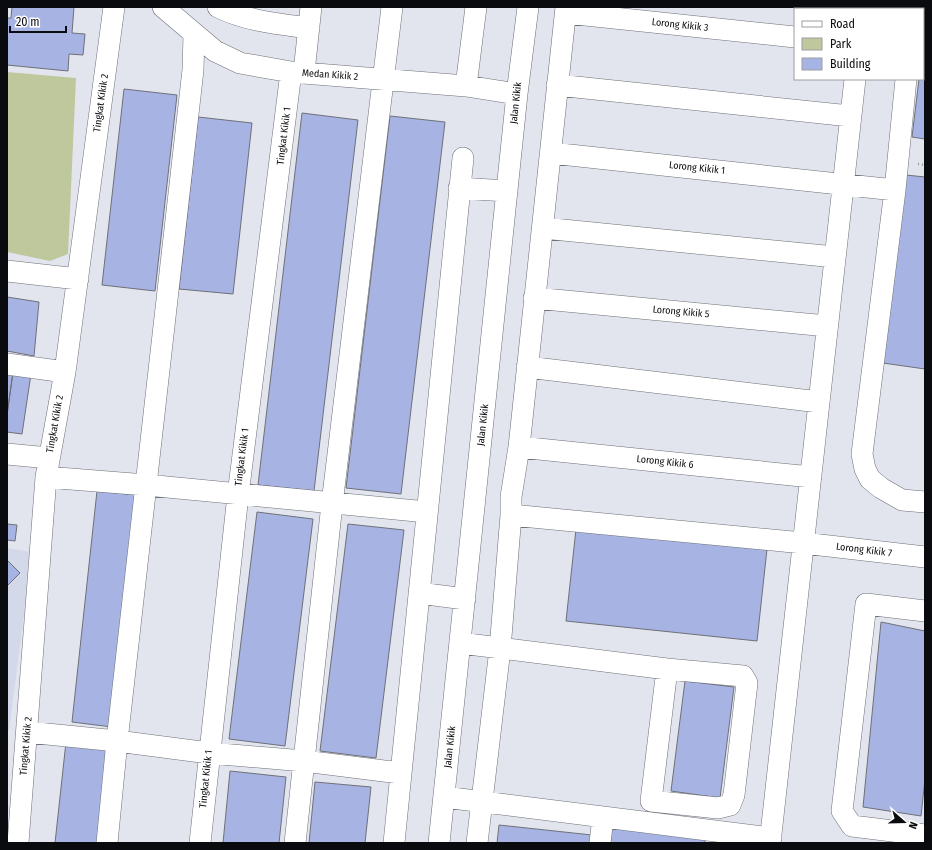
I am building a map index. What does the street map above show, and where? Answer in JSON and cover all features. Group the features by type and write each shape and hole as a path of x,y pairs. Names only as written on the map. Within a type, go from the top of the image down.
{"street":[{"name":"Tingkat Kikik 2","path":"18,843 16,767 27,732 47,468 65,372 114,7"},
{"name":"Medan Kikik 2","path":"163,7 215,51 240,63 297,72 466,86 516,94"},
{"path":"218,7 268,23 309,28"},
{"name":"Tingkat Kikik 1","path":"200,843 238,495 297,72 309,28 311,7"},
{"path":"295,843 332,504 385,79 392,7"},
{"path":"466,86 476,7"},
{"name":"Jalan Kikik","path":"439,843 516,94 528,7"},
{"path":"477,843 500,649 511,515 511,497 519,448 566,10"},
{"name":"Lorong Kikik 3","path":"566,10 794,37"},
{"path":"107,843 117,741 193,70 194,34"},
{"path":"444,797 603,817 715,837 770,841 855,80"},
{"path":"906,80 895,190 862,454 867,474 881,488 902,500 925,502"},
{"path":"557,85 850,116"},
{"name":"Lorong Kikik 1","path":"551,153 895,190"},
{"path":"394,843 463,158"},
{"path":"459,188 507,191"},
{"path":"543,228 835,257"},
{"path":"7,271 78,279"},
{"name":"Lorong Kikik 5","path":"534,298 827,326"},
{"path":"7,364 65,372"},
{"path":"527,367 819,402"},
{"name":"Lorong Kikik 6","path":"519,448 811,476"},
{"path":"7,454 47,468 146,485 427,512"},
{"name":"Lorong Kikik 7","path":"511,515 803,543 925,558"},
{"path":"419,593 465,599"},
{"path":"925,611 866,604 842,811 852,826 925,835"},
{"path":"460,643 667,669 743,676 746,683 734,794 730,804 718,808 651,801 667,669"},
{"path":"27,732 117,741 209,753 304,761 400,773"},
{"path":"600,843 603,817"}],"shaded area":[{"path":"7,548 32,552 9,731 7,731"}],"green space":[{"path":"7,72 76,78 68,254 50,261 7,252"}],"building":[{"path":"12,7 74,7 72,33 85,34 83,55 69,54 68,71 7,65 7,18 11,18"},
{"path":"925,33 925,139 912,137 919,80 924,80"},
{"path":"124,89 177,95 155,291 102,285"},
{"path":"302,113 358,120 314,491 258,485"},
{"path":"390,116 445,122 401,494 346,488"},
{"path":"198,117 252,123 233,294 179,289"},
{"path":"906,175 925,177 925,369 883,363"},
{"path":"7,297 39,302 34,356 7,351"},
{"path":"7,371 13,372 7,415"},
{"path":"13,372 31,374 22,434 7,432 7,415"},
{"path":"97,491 137,495 112,727 72,722"},
{"path":"257,512 313,519 285,746 229,739"},
{"path":"7,524 17,525 15,541 7,540"},
{"path":"348,524 404,530 376,758 320,751"},
{"path":"576,529 767,549 757,641 566,621"},
{"path":"7,560 20,573 7,586"},
{"path":"881,622 925,631 925,779 921,816 863,807"},
{"path":"685,681 734,687 720,798 671,791"},
{"path":"66,742 107,746 97,843 55,843"},
{"path":"230,771 286,777 279,843 223,843"},
{"path":"315,782 371,787 365,843 309,843"},
{"path":"499,825 592,835 592,843 497,843"},
{"path":"612,828 705,838 705,843 610,843"}]}
